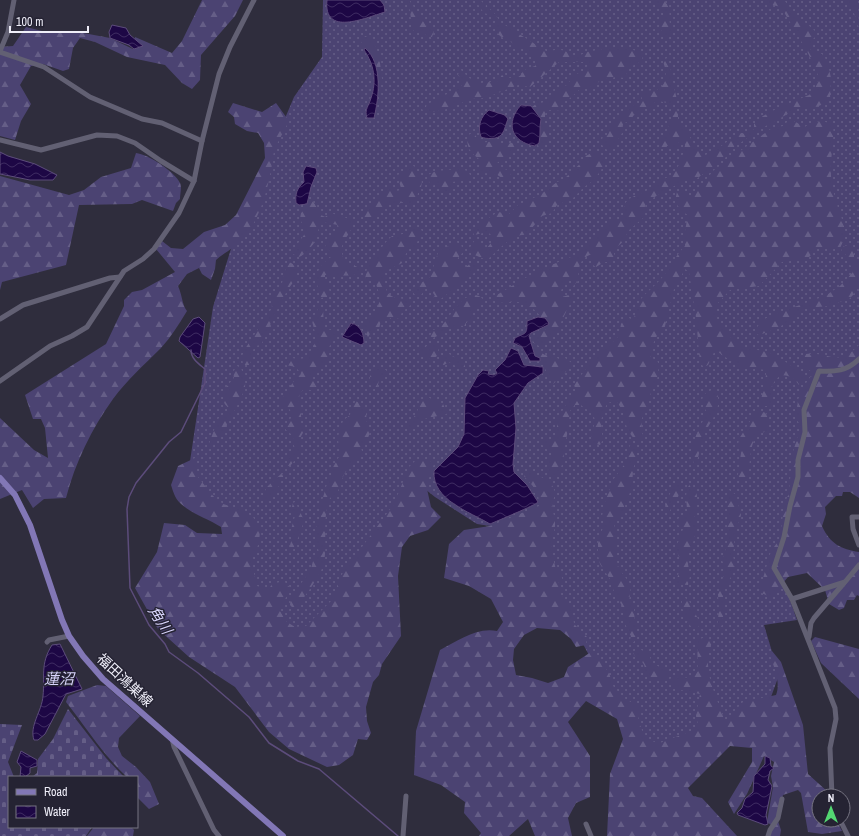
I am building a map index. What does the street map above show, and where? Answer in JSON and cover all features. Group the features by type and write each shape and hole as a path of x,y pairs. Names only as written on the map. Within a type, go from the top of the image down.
{"main road":[{"name":"福田鴻巣線","path":"0,478 15,495 30,525 69,636 94,670 283,836"}],"street":[{"path":"14,0 8,32 0,51 44,67 90,97 142,119 162,123 202,141"},
{"path":"0,381 50,346 87,327 120,277 128,268 143,259 154,249 185,204 194,181 202,141 219,74 230,47 254,0"},
{"path":"0,140 41,150 97,135 117,136 135,143 194,181"},
{"path":"0,319 23,305 110,278 120,277"},
{"path":"832,788 830,748 836,716 832,700 809,638 792,599 778,578 774,568 784,537 791,498 798,477 798,460 804,436 804,410 819,370 830,372 843,370 859,359"},
{"path":"859,517 852,517 851,523 859,545"},
{"path":"809,638 811,623 814,618 859,565"},
{"path":"792,599 845,582"},
{"path":"47,642 69,636"},
{"path":"172,739 174,747 206,814 219,836"},
{"path":"403,836 406,796"},
{"path":"768,836 778,818 782,799"},
{"path":"586,824 591,836"}],"green space":[{"path":"202,0 243,0 235,16 201,55 200,80 192,89 182,83 165,65 127,57 95,42 80,38 73,48 69,69 63,71 43,64 31,66 20,85 31,104 21,121 15,140 0,136 0,47 13,46 26,27 50,33 78,32 110,38 133,49 135,37 172,53 182,41"},
{"path":"323,0 859,0 859,350 783,580 797,620 764,625 779,675 771,697 706,736 648,746 598,672 569,618 497,527 477,524 435,497 416,482 319,641 287,630 248,594 236,536 189,468 213,307 234,239 294,97 322,57"},
{"path":"400,0 409,0 425,24 434,31 432,37 427,36 421,31 415,32 412,29 410,10 406,3"},
{"path":"475,0 480,0 496,15 500,22 546,51 561,50 576,57 587,52 613,47 627,48 643,53 642,61 626,69 627,75 625,78 616,77 601,80 594,86 579,90 569,99 560,104 562,111 549,110 545,114 545,123 549,134 544,147 539,148 537,142 538,115 532,107 536,104 549,101 551,94 557,89 567,85 574,75 586,70 588,62 559,62 530,87 518,85 485,98 471,99 447,109 428,113 422,110 432,102 464,83 458,75 460,69 469,78 481,83 498,81 502,75 510,78 520,76 524,70 535,66 537,62 524,48 518,48 498,34 495,27 495,21 491,15 484,13"},
{"path":"649,0 664,0 669,8 670,26 672,30 667,38 662,32 660,26 665,14 659,4"},
{"path":"768,0 784,0 796,15 814,30 817,35 813,39 809,48 816,54 822,54 827,61 831,78 830,98 826,103 816,107 798,108 764,127 734,147 726,157 695,180 685,180 651,199 645,206 643,218 628,231 624,241 613,250 615,257 610,262 604,262 596,267 592,264 592,254 584,258 580,264 578,281 573,286 570,279 563,286 558,298 569,295 572,297 572,300 557,330 545,345 539,346 532,342 537,334 549,328 540,315 533,308 524,303 496,302 495,296 539,270 576,255 595,238 609,220 617,221 623,216 623,210 629,199 648,190 659,181 673,174 681,160 685,145 681,142 675,144 676,147 674,149 671,146 667,146 663,149 660,148 658,140 666,133 674,110 678,111 678,120 703,156 741,133 747,134 754,129 754,124 763,116 809,95 814,90 819,77 807,51 781,7 768,4"},
{"path":"847,0 858,0 859,28 852,7"},
{"path":"365,36 374,43 380,61 382,79 379,80 372,55 363,46 359,37"},
{"path":"668,58 677,100 671,104 659,101 654,103 649,109 642,108 633,116 631,121 624,123 621,128 622,133 615,145 608,150 606,149 602,144 602,140 603,136 608,135 610,125 626,108 639,103 642,99 641,94 643,91 656,90 663,85 666,74 663,62"},
{"path":"233,103 262,112 276,103 289,121 274,151 271,172 264,198 251,228 240,242 216,260 215,269 211,280 202,274 199,268 187,274 178,286 187,311 165,344 124,385 105,410 79,459 66,498 44,499 33,508 22,490 0,499 0,418 34,450 48,458 45,428 41,419 33,419 25,395 106,344 124,306 124,300 132,292 142,290 175,272 156,249 162,241 171,248 183,249 204,232 225,225 236,215 265,158 264,143 258,133 247,131 235,124 234,117 228,112"},
{"path":"790,119 805,127 808,124 818,121 833,124 831,176 833,190 846,235 840,248 819,247 807,259 782,262 759,286 730,290 717,304 716,320 733,340 744,347 768,352 777,356 802,373 804,379 799,385 791,377 780,375 772,385 773,397 770,406 762,406 760,404 766,370 740,367 715,350 708,365 704,367 700,363 696,318 689,272 685,269 674,289 664,330 656,337 651,349 651,358 657,360 659,365 657,380 642,418 641,431 645,439 639,442 629,432 623,412 616,401 607,403 603,414 601,429 603,438 600,445 593,443 591,436 595,422 593,415 581,405 575,405 569,412 569,424 562,464 553,479 547,469 552,454 543,446 541,442 545,440 551,441 557,435 557,417 564,409 568,399 576,390 574,385 590,363 619,336 621,324 626,317 634,320 637,306 642,298 663,277 685,246 685,231 688,215 681,211 675,201 677,192 681,190 686,197 694,194 714,170 772,128 783,126"},
{"path":"472,133 476,136 477,140 482,142 494,140 503,145 515,142 515,151 497,163 499,168 508,170 511,173 510,178 505,180 496,174 493,176 486,173 482,174 478,170 480,165 479,159 468,147 467,136"},
{"path":"593,152 601,155 603,167 594,180 584,187 572,199 557,205 552,213 542,216 526,235 521,235 511,240 487,260 472,254 468,250 475,240 486,249 491,243 491,235 488,232 474,235 472,229 498,212 509,214 518,205 540,195 557,182 563,180 582,162 586,156"},
{"path":"136,153 161,164 173,174 180,183 180,199 176,203 173,211 142,200 132,204 79,205 66,265 2,282 0,290 0,176 69,195 84,190 101,177 131,168"},
{"path":"414,166 422,181 415,202 410,205 403,202 396,205 390,203 370,220 364,219 364,210 375,202 387,187 398,191 401,188 397,175 405,173 409,168"},
{"path":"459,169 468,171 470,175 466,180 452,182 452,191 444,193 435,185 430,186 428,175 436,171"},
{"path":"313,201 321,215 325,217 331,213 349,219 353,222 352,228 343,244 342,253 344,260 359,268 360,273 348,275 325,275 325,281 330,292 327,297 321,298 315,277 322,264 331,257 329,250 325,247 327,241 339,231 338,225 322,222 315,241 303,255 299,257 291,253 304,235 305,229 300,219 301,213"},
{"path":"414,227 420,229 424,233 417,242 417,247 408,249 402,263 384,272 385,285 388,293 396,298 410,299 412,304 402,312 399,319 392,317 387,321 381,320 379,329 373,329 368,337 364,329 364,321 373,316 381,299 375,281 365,279 368,263 392,236 408,233"},
{"path":"455,242 461,244 463,252 458,258 457,263 461,267 466,267 471,263 475,265 476,269 473,274 433,305 431,299 435,296 430,288 426,288 421,295 415,295 411,289 430,277 439,250 452,245"},
{"path":"849,245 854,250 854,257 859,265 859,284 854,294 849,299 829,306 806,308 784,324 758,335 755,331 761,321 772,315 825,296 840,286 853,272 847,256 841,250 844,246"},
{"path":"289,262 295,265 296,279 281,301 261,345 254,346 249,365 243,365 242,356 245,349 272,308 271,295 281,287 287,263"},
{"path":"475,295 484,300 476,305 471,312 471,316 474,319 466,322 466,326 457,326 433,338 430,336 433,330 444,324 462,301"},
{"path":"318,308 323,308 324,329 331,330 337,335 329,348 327,364 320,364 318,371 312,372 311,377 318,387 316,391 304,389 300,393 300,424 304,431 300,438 301,446 297,457 290,466 286,466 294,449 293,438 286,430 286,424 291,418 291,413 289,408 280,408 279,403 296,378 301,374 296,367 286,365 286,360 291,358 307,358 316,340 311,317 316,314"},
{"path":"431,344 436,344 439,347 437,356 431,360 421,353 420,349"},
{"path":"859,345 859,498 850,492 843,492 842,496 836,496 825,507 826,514 822,526 832,541 837,545 859,552 859,596 857,595 854,600 847,600 844,608 839,610 829,604 825,590 807,573 788,577 771,597 759,592 771,551 780,539 784,505 789,493 792,455 801,426 796,419 798,400 802,389 813,373 804,366 803,359 806,354 834,357 845,356"},
{"path":"533,348 545,355 553,356 561,360 565,358 573,364 553,384 541,361 534,360 531,352"},
{"path":"449,354 465,363 465,369 459,368 449,362 444,365 440,364 439,362"},
{"path":"237,366 241,368 245,380 245,387 230,420 219,438 211,447 209,444 218,419 228,410 228,407 224,402 224,395 234,378 233,372"},
{"path":"378,368 386,370 387,372 379,380 377,389 372,388 370,376 375,369"},
{"path":"715,389 718,396 716,413 704,436 695,467 692,452 693,445 707,412 702,401 704,395"},
{"path":"425,396 443,404 447,414 419,420 415,426 407,428 405,424 412,421"},
{"path":"356,401 362,404 367,410 366,419 370,432 361,448 363,454 344,474 337,494 330,498 325,523 325,554 323,567 316,580 295,610 290,605 291,598 311,569 314,557 319,553 316,539 316,526 321,516 321,504 327,484 331,477 331,471 340,455 338,439 339,432 343,421 350,415 351,407"},
{"path":"757,410 766,413 769,421 768,431 761,433 753,442 749,469 742,483 738,475 741,453 738,446 739,439"},
{"path":"630,445 635,446 637,454 633,470 632,488 624,506 624,514 614,524 617,539 615,555 619,569 631,585 629,602 634,609 636,639 631,645 629,644 631,636 627,630 622,606 613,589 610,579 600,564 598,555 598,543 604,524 602,516 605,502 613,480 627,461"},
{"path":"195,458 198,477 213,496 223,504 240,509 253,517 260,530 259,543 251,561 257,586 269,589 272,584 284,581 290,588 280,611 287,622 295,627 306,626 332,600 345,567 359,551 394,504 409,467 417,459 428,459 434,464 430,473 427,489 431,507 441,517 428,530 410,536 402,547 398,576 401,636 382,664 379,675 373,682 366,707 367,721 371,733 367,740 358,739 353,755 339,765 327,767 289,749 269,732 235,687 189,657 158,629 135,588 157,552 164,523 185,525 197,533 222,534 221,527 184,506 173,492 171,485 178,466"},
{"path":"529,471 545,479 552,485 555,492 552,509 555,519 555,526 551,549 556,570 561,575 563,581 558,583 561,595 572,607 574,624 587,637 586,645 576,647 571,639 560,630 537,628 524,635 514,649 513,660 516,675 548,683 564,677 568,667 591,652 600,660 609,673 613,686 624,698 641,708 638,720 646,740 660,743 699,728 696,716 700,694 676,689 669,684 669,679 678,677 691,678 698,671 697,640 706,637 712,643 709,652 709,672 714,693 725,721 743,702 776,695 778,685 770,655 772,651 781,662 803,725 808,774 824,788 811,788 811,828 840,828 842,831 822,834 808,832 801,793 798,790 783,795 777,818 781,830 780,836 770,836 771,825 767,822 773,787 771,776 774,762 764,756 747,794 734,814 728,802 752,762 752,748 730,746 688,788 693,796 702,798 737,836 607,836 610,774 623,739 617,719 586,701 568,722 590,756 590,797 576,803 568,818 572,836 535,836 528,819 509,836 479,836 481,833 464,813 465,802 441,785 414,775 416,731 440,650 474,633 489,630 497,631 503,622 491,599 469,586 444,578 449,544 464,530 490,526 539,506 538,492 524,476"},
{"path":"281,474 284,475 279,486 268,499 265,499 263,494 268,486"},
{"path":"676,483 681,485 680,493 669,512 665,504 672,488"},
{"path":"690,484 695,489 697,496 695,510 695,537 687,558 690,576 688,585 676,584 681,563 676,548 683,529 678,525 678,519 687,511 686,493"},
{"path":"729,490 736,495 741,515 735,534 733,556 735,565 732,575 723,591 724,610 722,625 717,630 719,609 718,594 723,577 724,566 722,560 727,545 727,496"},
{"path":"295,502 304,520 292,551 289,549 292,538 290,533 295,516 291,511 293,503"},
{"path":"685,598 689,601 700,623 698,628 693,629 685,616 682,609 682,601"},
{"path":"815,637 859,649 859,699 821,663 811,641"},
{"path":"637,648 648,653 653,664 667,670 670,676 667,680 652,681 645,673 643,663 633,653"},
{"path":"97,685 106,686 140,716 119,738 118,747 122,756 136,767 150,782 159,804 149,809 138,798 138,776 126,776 102,750 66,702 68,696"},
{"path":"68,709 106,758 123,776 33,776 37,773 38,759 53,739"},
{"path":"0,724 22,725 8,762 14,776 8,776 8,828 91,828 86,836 0,836"},
{"path":"93,828 132,828 134,830 133,836 87,836"}],"water":[{"path":"327,0 380,0 384,5 385,12 357,21 338,22 332,18 328,11"},
{"path":"112,25 126,28 130,35 143,46 134,49 129,45 110,38 109,32"},
{"path":"365,48 371,54 377,71 378,91 374,118 367,118 366,115 366,110 373,92 374,73 364,50"},
{"path":"521,105 531,106 541,119 539,143 535,146 520,140 513,131 513,118"},
{"path":"489,110 505,115 508,119 502,134 498,137 489,139 481,137 479,129 480,122"},
{"path":"0,152 35,164 57,175 53,180 30,180 0,174"},
{"path":"306,166 316,168 317,172 311,187 307,204 299,205 296,203 296,194 304,182 303,172"},
{"path":"199,317 205,323 200,357 198,358 179,341 180,337 193,319"},
{"path":"538,317 545,318 549,323 548,325 531,333 529,336 535,356 540,358 540,361 530,361 522,347 513,343 515,338 525,333 527,329 527,321"},
{"path":"351,323 360,328 364,343 361,345 342,337"},
{"path":"511,348 518,351 524,365 543,367 543,373 528,383 514,403 516,428 513,464 514,472 527,485 538,502 490,524 463,510 446,497 439,490 435,481 434,471 458,447 464,434 465,398 478,375 483,370 489,371 488,374 494,375 497,373 495,370 505,360"},
{"name":"蓮沼","path":"60,644 82,689 66,694 45,734 38,740 34,740 34,724 43,696 44,664 52,645"},
{"path":"21,751 37,760 37,766 30,768 30,773 26,776 20,776 21,767 17,762"},
{"path":"765,756 770,758 771,766 774,768 770,771 768,780 772,786 766,815 768,824 765,825 738,815 737,813 742,808 745,799 753,792 754,776 765,764"}],"waterway":[{"name":"角川","path":"191,350 194,359 205,369 205,383 181,432 169,442 136,483 129,497 127,509 130,588 149,625 165,644 169,652 198,673 249,717 269,743 298,761 319,769 398,836"}]}
